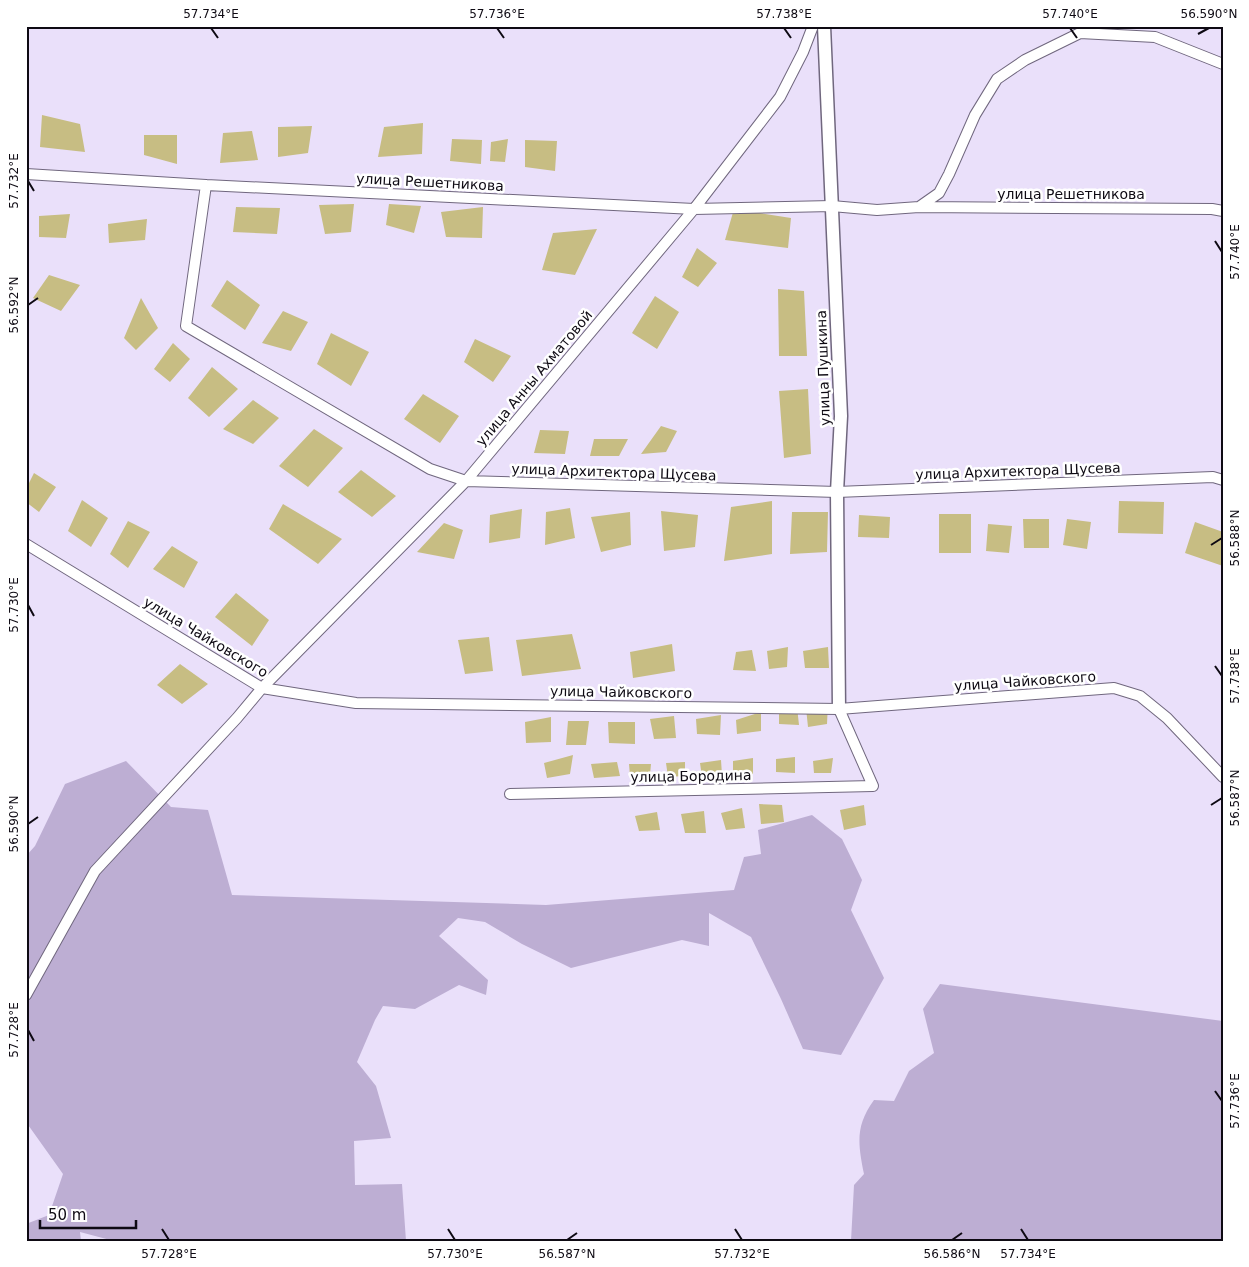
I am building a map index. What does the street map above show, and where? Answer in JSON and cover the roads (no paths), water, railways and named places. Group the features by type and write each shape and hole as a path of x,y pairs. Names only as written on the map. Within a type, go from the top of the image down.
{"street":[{"name":"улица Анны Ахматовой","path":"26,995 94,871 237,718 262,688 466,481 694,209 780,97 803,52 813,26"},
{"name":"улица Пушкина","path":"824,26 841,416 837,492 839,709"},
{"path":"919,207 939,193 975,115 997,79 1026,60 1083,30 1155,37 1223,64"},
{"name":"улица Решетникова","path":"26,174 206,185 694,209 832,206 877,210 919,207 1212,209 1223,211"},
{"name":"улица Архитектора Щусева","path":"206,185 186,326 430,469 466,481 837,492 1213,477 1223,480"},
{"name":"улица Чайковского","path":"26,544 262,688 356,702 839,709 1114,688 1140,696 1167,718 1223,777"},
{"name":"улица Бородина","path":"510,794 873,786 839,709"}]}
